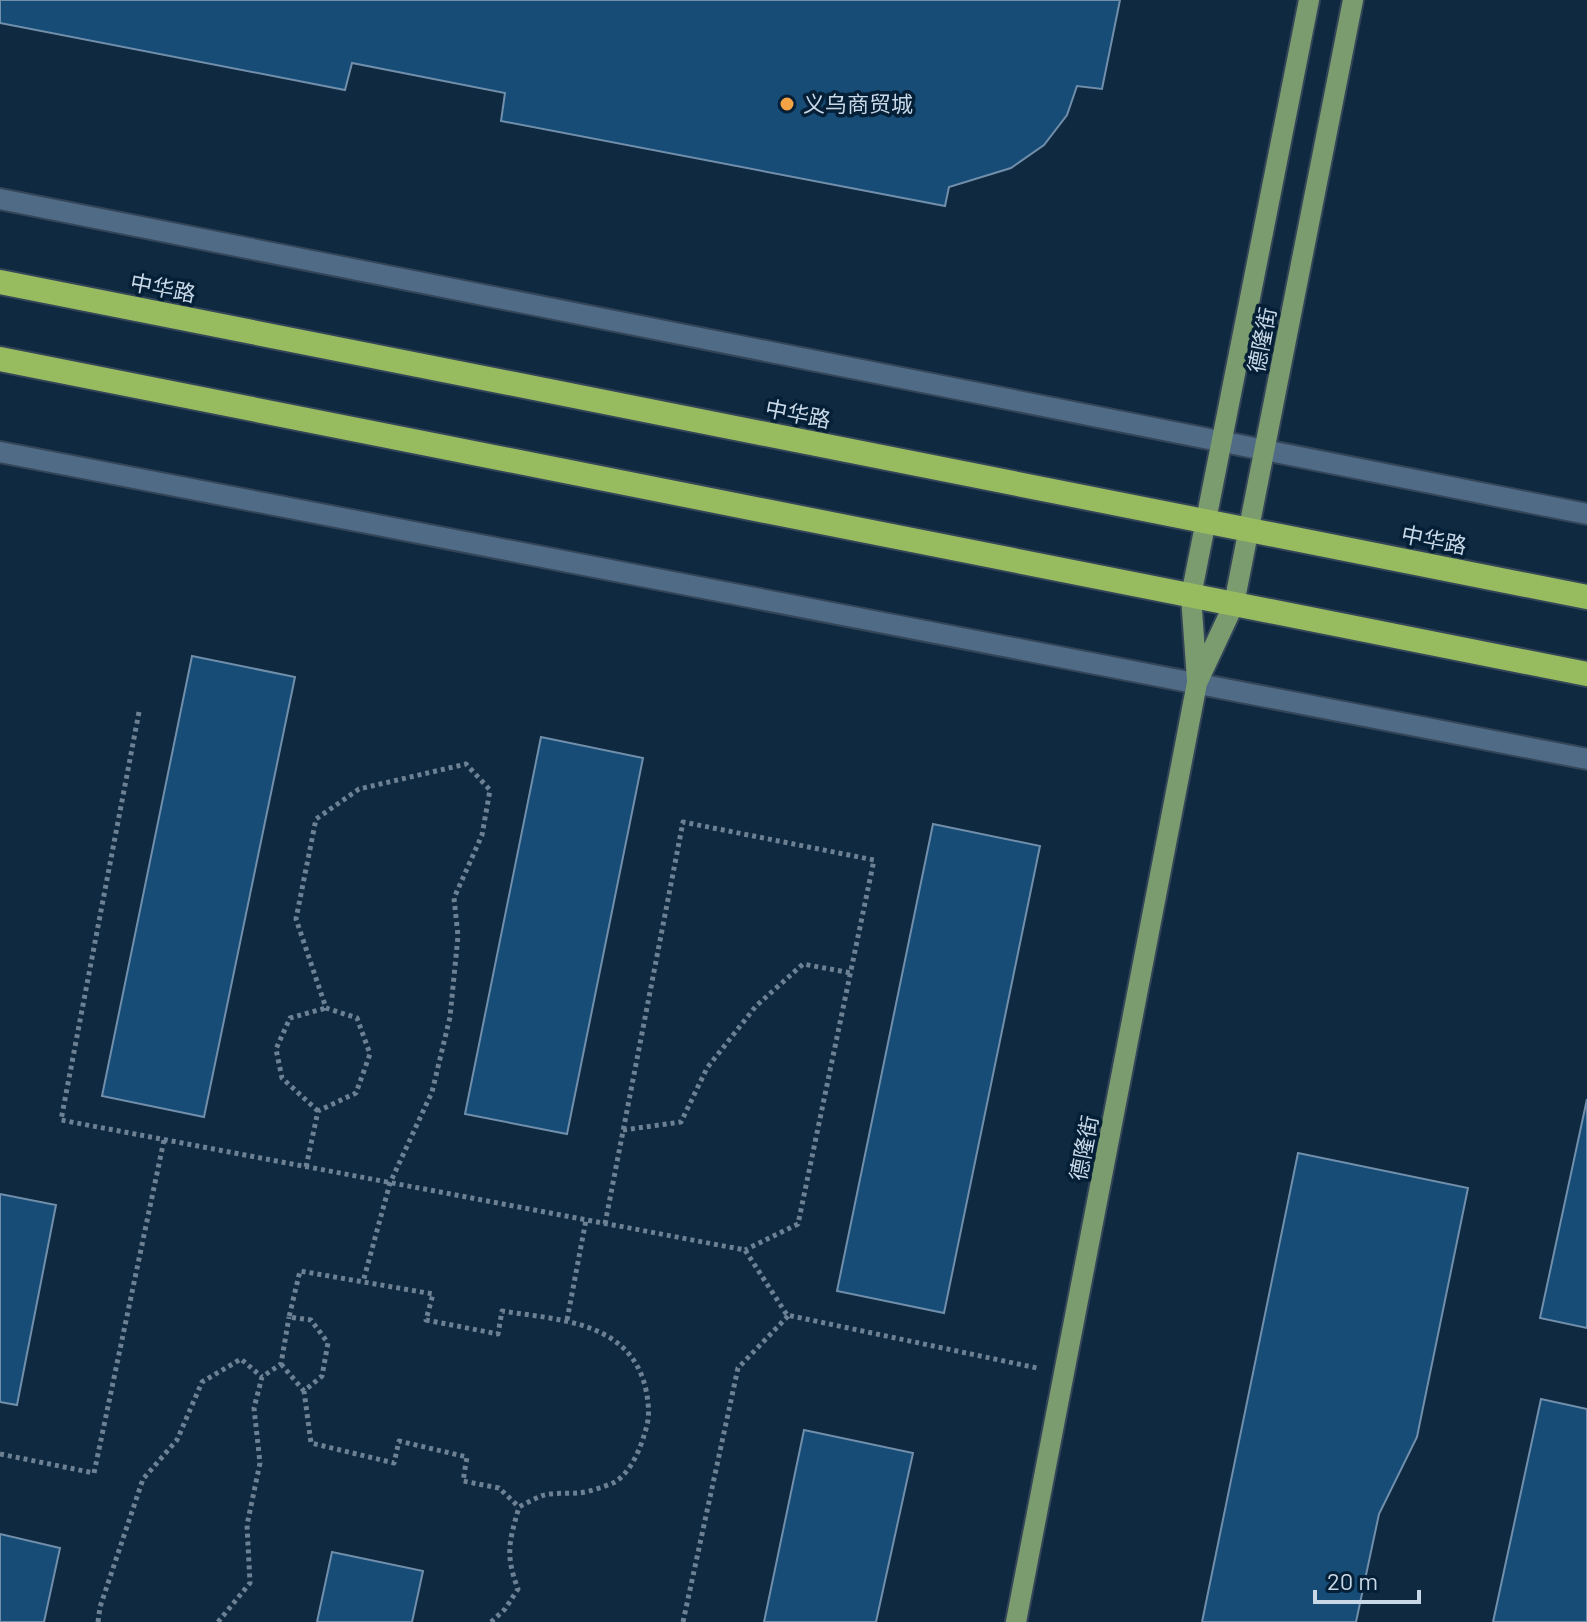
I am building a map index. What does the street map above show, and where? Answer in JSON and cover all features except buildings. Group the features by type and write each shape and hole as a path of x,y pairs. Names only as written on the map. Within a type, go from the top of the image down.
{"highway":[{"name":"中华路","path":"0,282 1587,597"},
{"path":"0,359 1587,674"}],"main road":[{"name":"德隆街","path":"1197,683 1191,596 1309,0"},
{"name":"德隆街","path":"1016,1622 1197,683 1234,604 1353,0"}],"street":[{"path":"0,199 1587,514"},
{"path":"0,452 1587,759"}],"path":[{"path":"139,712 61,1120 605,1224 745,1250 798,1224 874,860 683,822 605,1224"},
{"path":"326,1008 296,919 316,819 359,789 466,764 490,790 482,835 454,898 458,936 450,1017 432,1092 390,1183 363,1282"},
{"path":"623,1130 681,1122 707,1068 756,1006 803,964 851,973"},
{"path":"326,1008 357,1018 370,1054 356,1093 318,1111 282,1078 276,1049 290,1018 326,1008"},
{"path":"306,1167 318,1111"},
{"path":"0,1454 94,1473 164,1140"},
{"path":"567,1320 586,1220"},
{"path":"745,1250 788,1316 1065,1374"},
{"path":"218,1622 250,1583 247,1525 260,1463 254,1408 262,1377 281,1364 300,1271 433,1294 426,1320 498,1334 502,1311 567,1320 599,1330 623,1348 636,1363 649,1406 647,1428 637,1457 615,1482 583,1493 543,1495 519,1507 510,1538 509,1567 518,1589 505,1609 491,1622"},
{"path":"683,1622 738,1368 788,1316"},
{"path":"289,1317 311,1320 328,1343 322,1376 304,1391"},
{"path":"98,1622 100,1607 143,1479 177,1440 202,1382 241,1359 262,1377"},
{"path":"281,1364 304,1391 311,1443 394,1463 399,1441 467,1457 463,1481 499,1488 519,1507"}],"place":[{"name":"义乌商贸城","path":"787,104"}]}
